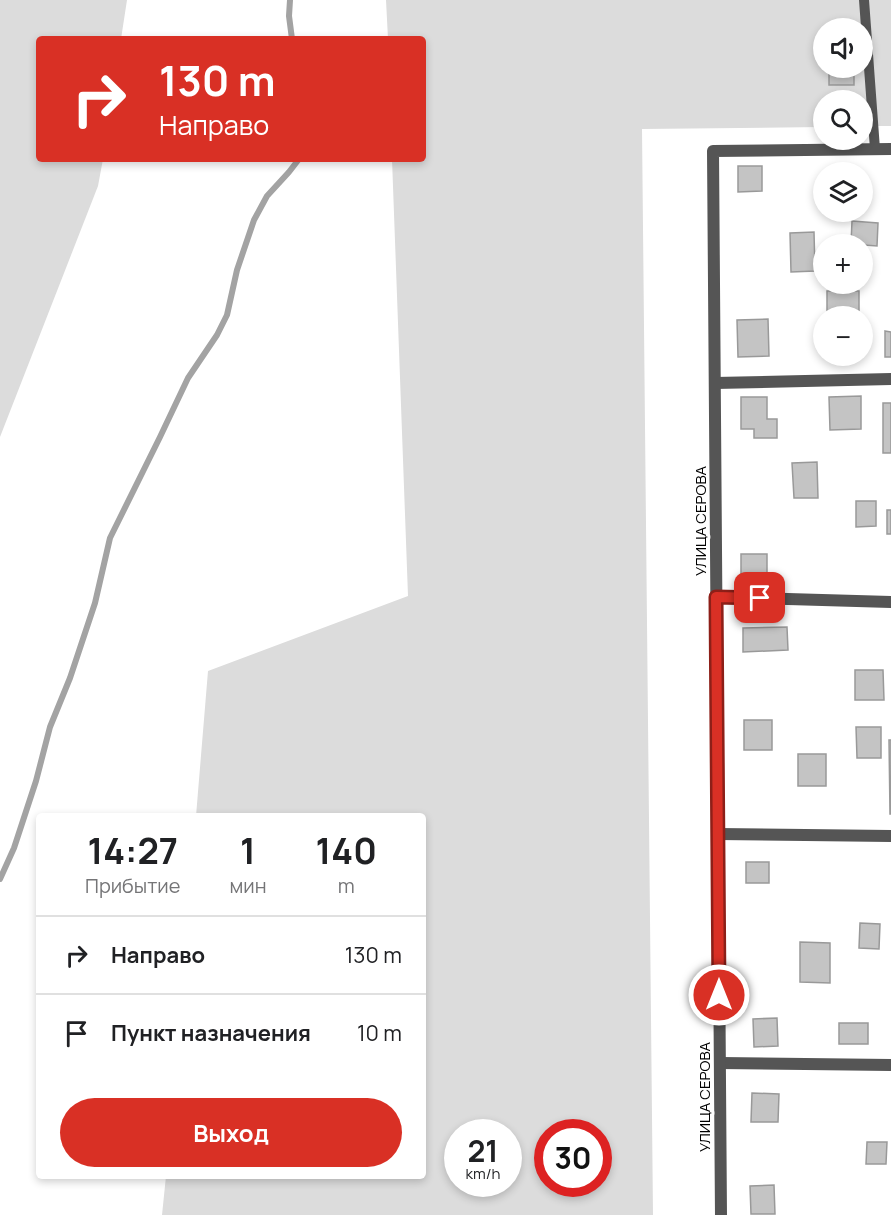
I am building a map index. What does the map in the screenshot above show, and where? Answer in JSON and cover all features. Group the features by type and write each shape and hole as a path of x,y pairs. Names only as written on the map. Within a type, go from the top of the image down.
{"street":[{"path":"875,149 891,149"},
{"name":"УЛИЦА СЕРОВА","path":"721,1215 713,151 875,149"},
{"path":"715,383 891,379"},
{"path":"716,597 891,602"},
{"path":"718,834 891,836"},
{"path":"720,1064 891,1065"}],"lane":[{"path":"864,0 875,149"}],"shaded area":[{"path":"0,0 127,0 121,36 36,36 36,162 102,162 98,186 0,437"},
{"path":"386,0 891,0 891,126 873,126 873,90 813,90 813,127 642,129 653,1215 162,1215 166,1179 426,1179 426,813 196,813 208,671 408,596 392,162 426,162 426,36 388,36"}],"building":[{"path":"829,78 854,78 854,85 829,85"},
{"path":"738,166 762,166 762,191 738,192"},
{"path":"852,222 878,223 877,246 873,246 873,234 851,234"},
{"path":"814,232 813,271 791,272 790,233"},
{"path":"827,294 859,294 859,306 827,306"},
{"path":"768,319 769,356 738,357 737,320"},
{"path":"885,331 891,332 891,357 885,357"},
{"path":"861,396 861,429 830,430 829,397"},
{"path":"741,397 767,397 767,419 777,419 777,438 754,438 754,429 741,429"},
{"path":"883,403 891,403 891,453 883,453"},
{"path":"817,462 818,498 794,498 792,463"},
{"path":"856,501 876,501 876,526 856,527"},
{"path":"887,510 891,510 891,534 887,534"},
{"path":"741,554 767,554 767,584 741,584"},
{"path":"787,627 788,650 743,652 743,628"},
{"path":"855,670 883,670 884,700 855,700"},
{"path":"744,720 772,720 772,750 744,750"},
{"path":"856,727 881,727 881,758 857,758"},
{"path":"889,740 891,740 891,814 890,814"},
{"path":"798,754 826,754 826,786 798,786"},
{"path":"746,862 769,862 769,883 746,883"},
{"path":"860,923 880,924 879,949 859,948"},
{"path":"800,942 830,943 830,983 800,982"},
{"path":"777,1018 778,1046 754,1047 753,1019"},
{"path":"839,1023 868,1023 868,1044 839,1044"},
{"path":"752,1093 779,1094 778,1122 751,1122"},
{"path":"867,1142 887,1142 886,1164 866,1164"},
{"path":"774,1185 775,1214 751,1214 750,1186"}],"waterway":[{"path":"290,0 292,36"},
{"path":"0,879 14,848 36,781 50,727 70,678 95,603 110,538 188,378 217,335 227,315 237,270 254,220 267,196 297,162"}],"route":[{"path":"719,995 716,597 760,598"}]}
